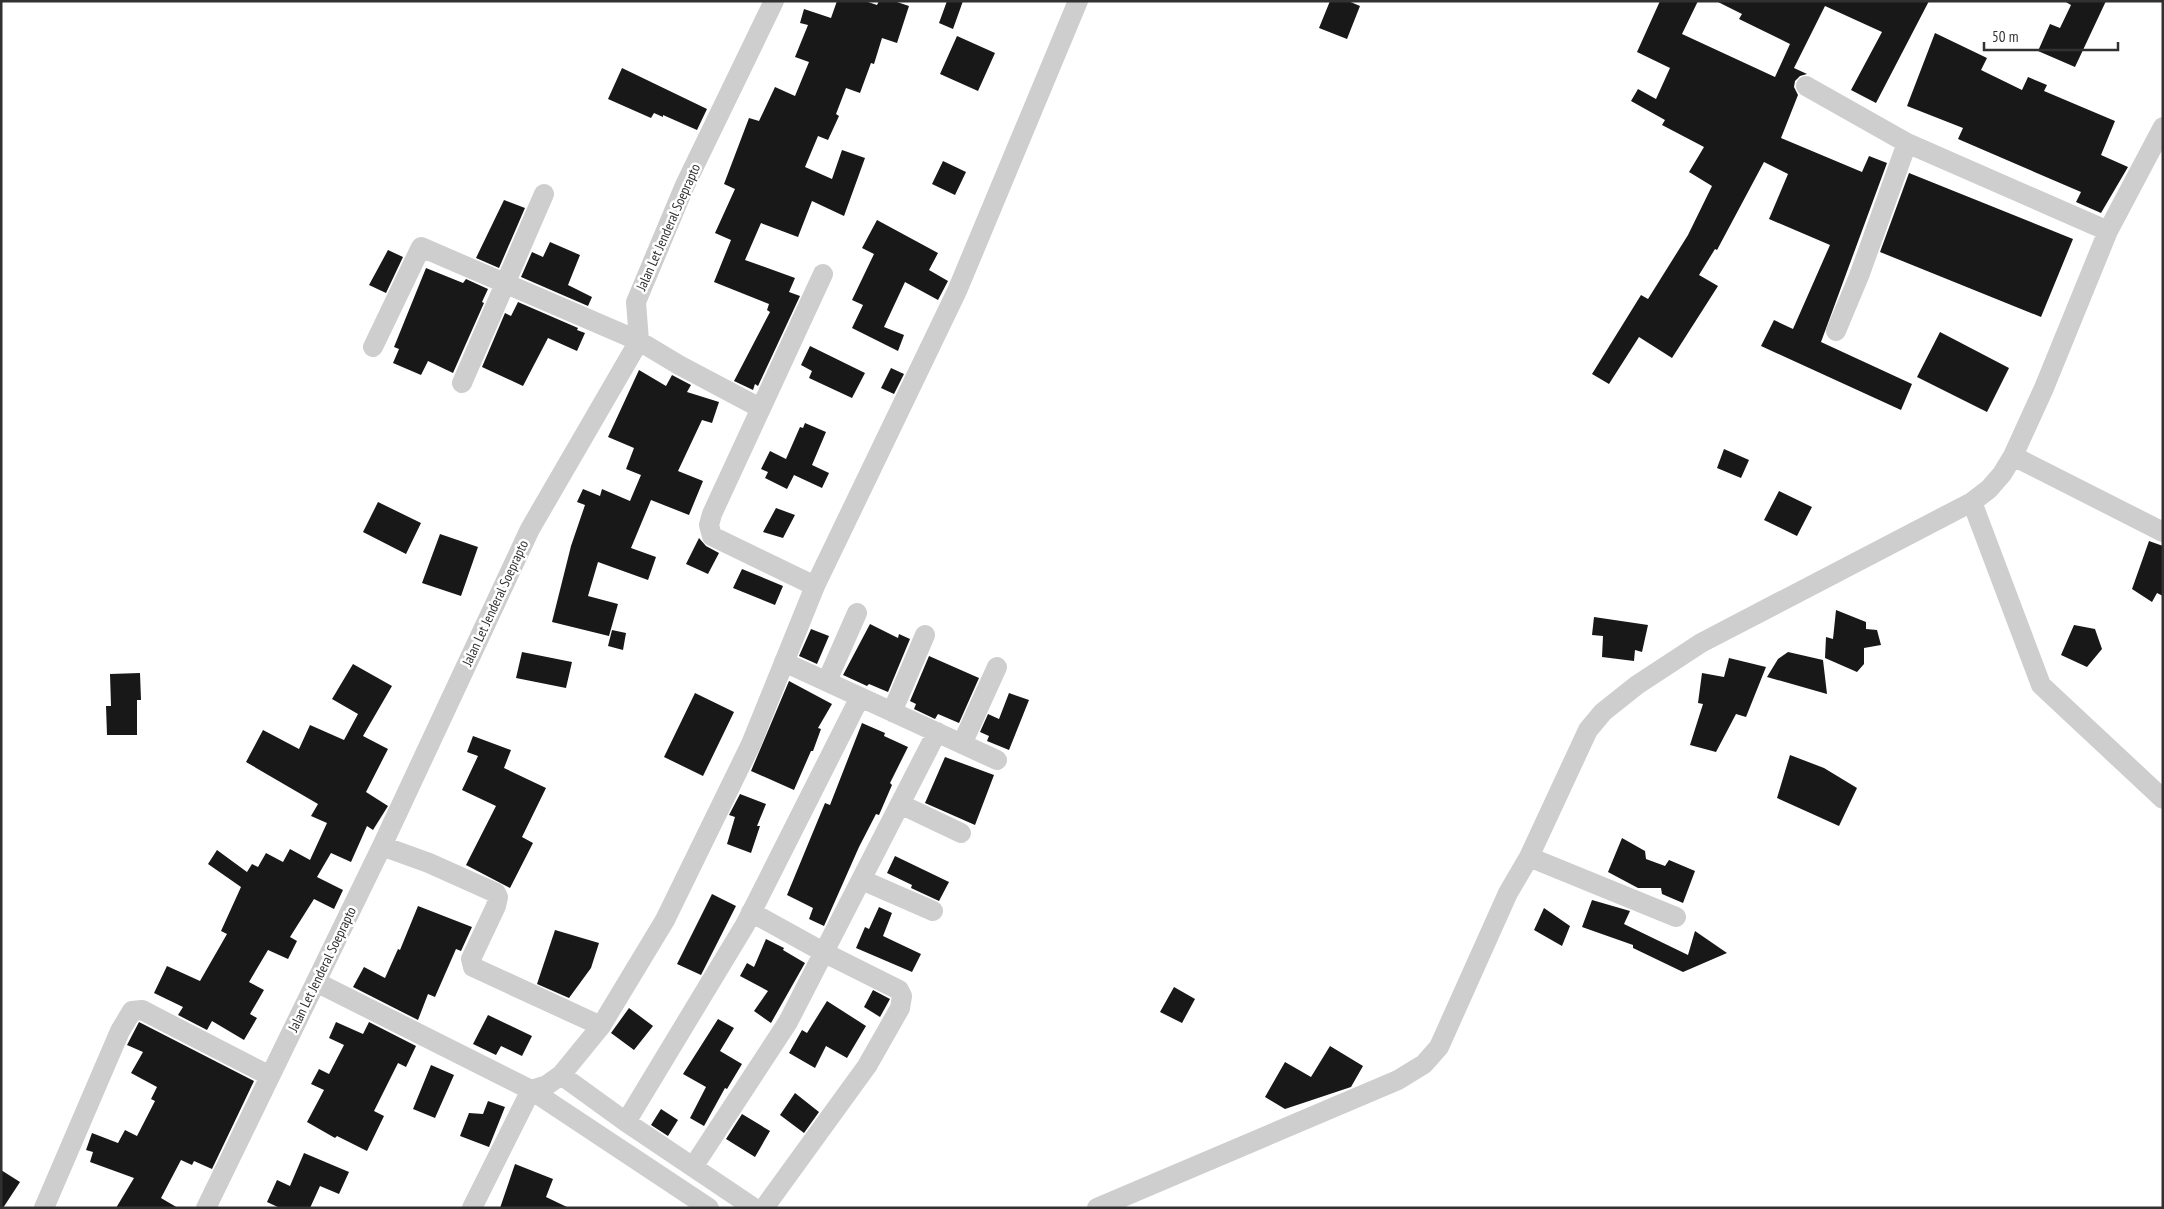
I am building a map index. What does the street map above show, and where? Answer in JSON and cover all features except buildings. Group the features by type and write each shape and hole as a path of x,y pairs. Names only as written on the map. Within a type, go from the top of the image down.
{"street":[{"name":"Jalan Let Jenderal Soeprapto","path":"206,1208 382,846 530,529 639,341 636,302 685,185 774,1"},
{"path":"472,1208 531,1090 547,1085 561,1075 601,1026 665,920 751,744 815,586 957,292 1078,1"},
{"path":"1806,86 1907,143 2108,231"},
{"path":"1097,1208 1398,1080 1424,1064 1439,1047 1494,923 1529,856 1588,730 1603,712 1637,685 1701,643 1972,502 1989,489 2002,474 2013,456 2044,388 2108,231 2163,128"},
{"path":"1836,331 1859,276 1907,143"},
{"path":"462,383 544,194"},
{"path":"373,346 421,247 639,341 679,365 760,408"},
{"path":"815,586 712,536 710,531 712,514 823,274"},
{"path":"2013,456 2163,532"},
{"path":"1972,502 2041,685 2163,799"},
{"path":"827,681 857,613"},
{"path":"892,712 925,635"},
{"path":"784,662 997,760"},
{"path":"962,744 997,668"},
{"path":"626,1122 751,912 860,697"},
{"path":"693,1167 788,1022 937,732"},
{"path":"900,804 961,833"},
{"path":"382,846 430,863 496,893 497,903 471,960 473,967 601,1026"},
{"path":"1529,856 1676,918"},
{"path":"862,880 933,911"},
{"path":"751,912 824,953 899,990 901,1004 867,1066 764,1208"},
{"path":"316,982 531,1090 709,1208"},
{"path":"44,1208 120,1031 132,1011 142,1010 270,1076"},
{"path":"561,1075 626,1122 754,1208"}]}
